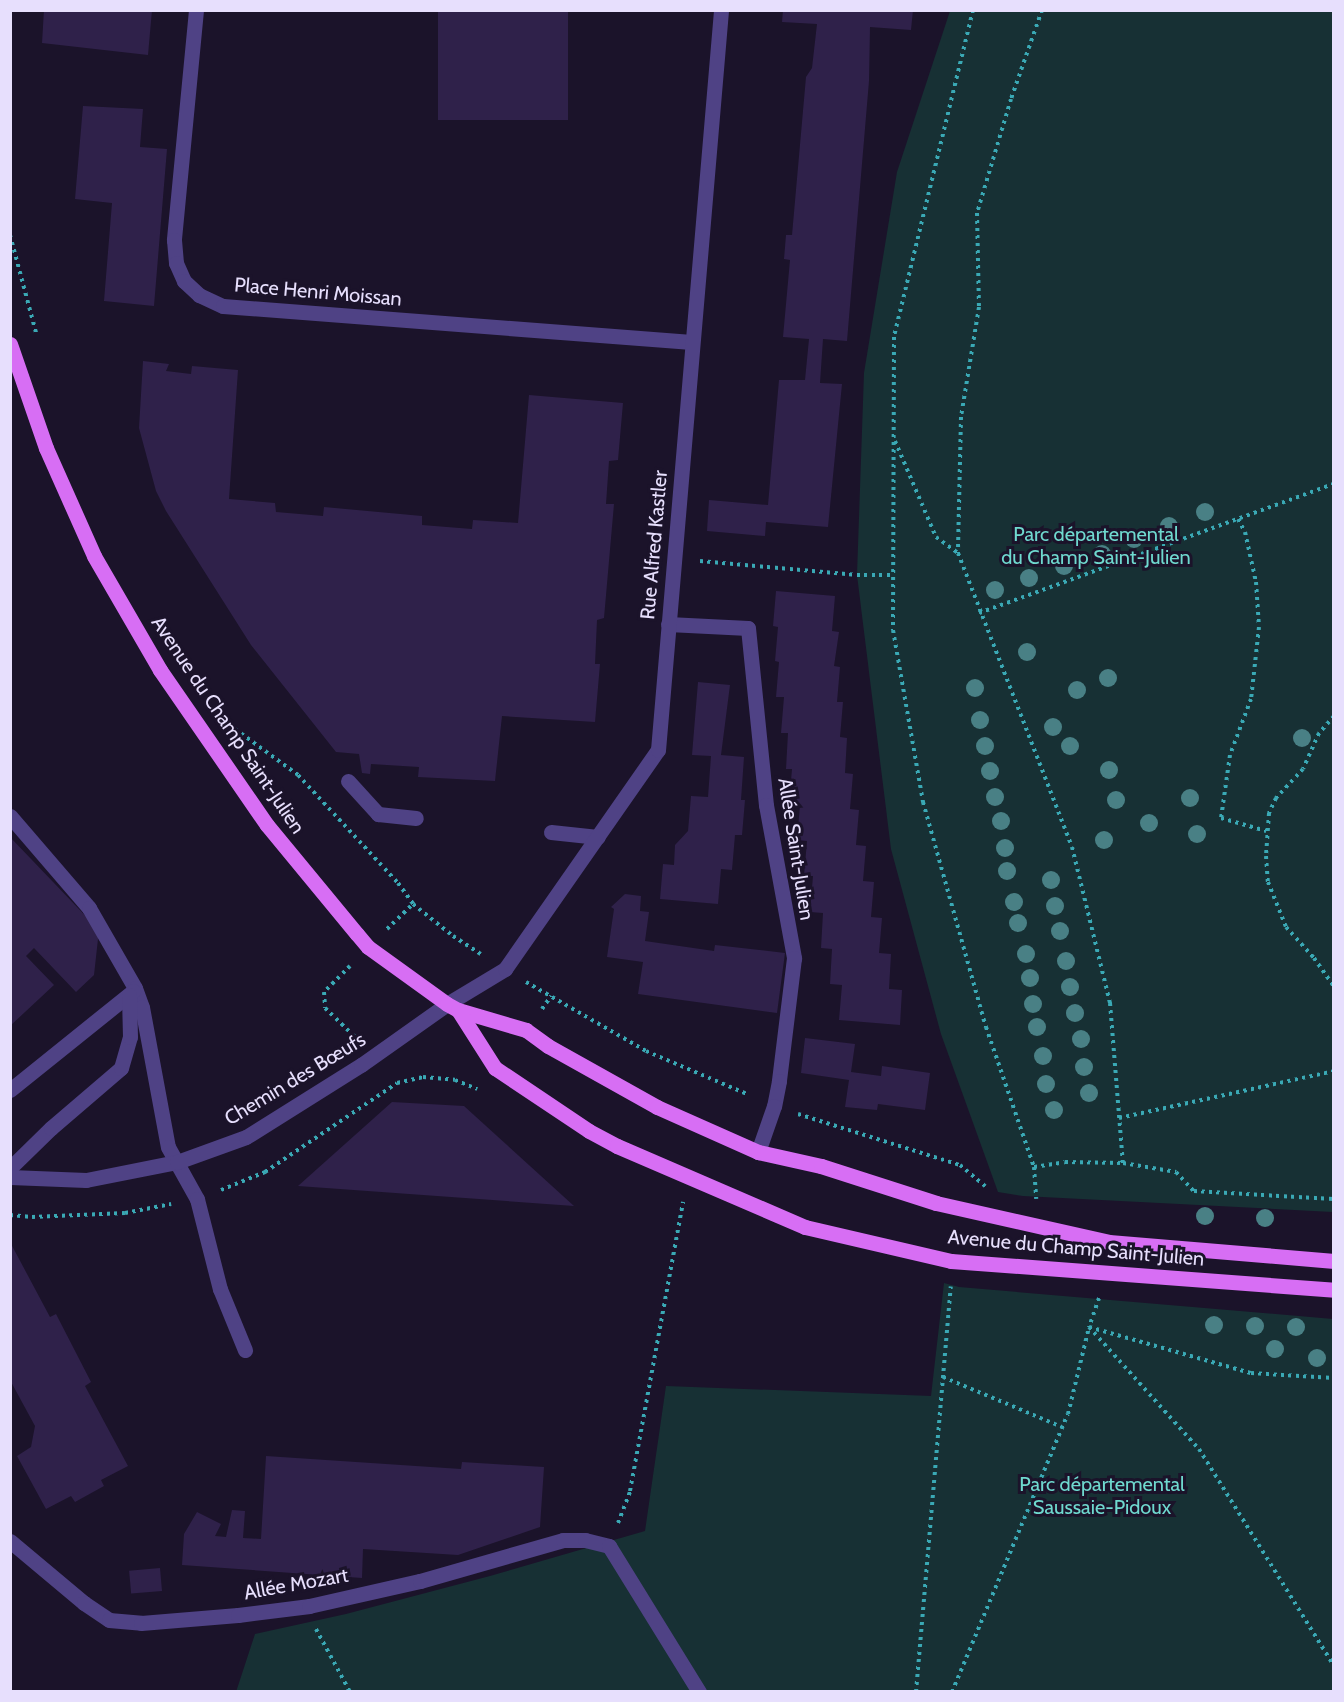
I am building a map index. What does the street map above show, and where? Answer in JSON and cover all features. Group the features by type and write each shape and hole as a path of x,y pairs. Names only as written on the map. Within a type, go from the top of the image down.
{"main road":[{"name":"Avenue du Champ Saint-Julien","path":"10,344 45,448 94,556 160,670 267,825 368,947 452,1007 526,1030 564,1055 657,1107 758,1152 821,1166 936,1203 1109,1242 1334,1261"},
{"name":"Avenue du Champ Saint-Julien","path":"452,1007 495,1068 589,1131 617,1146 805,1227 951,1261 1334,1290"}],"street":[{"name":"Place Henri Moissan","path":"196,10 174,240 176,262 184,281 199,295 223,306 692,342"},
{"name":"Rue Alfred Kastler","path":"452,1007 505,969 658,750 721,10"},
{"name":"Allée Saint-Julien","path":"668,624 748,628 766,805 794,958 774,1106 758,1152"},
{"path":"348,782 378,814 416,818"},
{"path":"10,816 89,908 142,1007 168,1146 197,1199 220,1289 245,1350"},
{"path":"551,832 598,837"},
{"path":"10,1090 132,992"},
{"path":"10,1168 51,1128 121,1068 130,1037 132,992"},
{"name":"Chemin des Bœufs","path":"10,1177 86,1180 177,1162 246,1137 452,1007"},
{"name":"Allée Mozart","path":"10,1541 84,1603 109,1620 141,1623 238,1615 309,1606 420,1581 562,1540 585,1540 609,1546"},
{"path":"609,1546 699,1692"}],"path":[{"path":"973,10 894,337 893,630 923,802 986,1027 1034,1167 1036,1203 1028,1202"},
{"path":"1042,10 1011,99 977,213 979,307 961,417 958,553 979,613 1072,847 1110,1003 1123,1163"},
{"path":"10,235 37,336"},
{"path":"894,439 936,537 958,553"},
{"path":"979,613 1334,484"},
{"path":"1238,519 1245,532 1256,582 1259,627 1251,699 1230,756 1221,818 1266,831"},
{"path":"674,559 857,575 894,575"},
{"path":"1334,716 1318,733 1303,769 1276,798 1269,813 1266,831 1268,882 1275,905 1286,927 1314,958 1334,987"},
{"path":"233,728 298,775 398,882 413,904 453,936 505,969 646,1051 774,1106 960,1165 992,1191"},
{"path":"384,931 413,904"},
{"path":"340,976 324,992 325,1008 351,1032"},
{"path":"542,1010 551,996"},
{"path":"1119,1118 1334,1071"},
{"path":"1034,1167 1065,1162 1123,1163 1176,1172 1194,1191 1334,1199"},
{"path":"609,1546 630,1491 687,1176"},
{"path":"916,1692 952,1278"},
{"path":"952,1692 1062,1427 1089,1327 1102,1291"},
{"path":"1089,1327 1251,1373 1334,1378"},
{"path":"1089,1327 1199,1449 1334,1666"},
{"path":"943,1377 1062,1427"},
{"path":"309,1606 316,1630 350,1692"}],"green space":[{"name":"Parc départemental du Champ Saint-Julien","path":"950,11 1333,11 1333,1212 1023,1196 998,1192 941,1034 891,849 857,575 864,373 897,172"},
{"name":"Parc départemental Saussaie-Pidoux","path":"944,1283 959,1287 1333,1319 1333,1691 236,1692 255,1634 346,1614 490,1576 645,1531 666,1386 931,1396"}],"building":[{"path":"44,10 152,10 148,55 42,43"},
{"path":"438,10 568,10 568,120 438,120"},
{"path":"783,10 913,10 911,30 870,27 869,81 847,341 823,339 820,383 842,384 828,527 766,522 765,536 707,531 709,500 768,505 779,380 805,380 809,339 783,337 790,260 784,259 786,235 792,235 806,77 812,68 817,24 782,22"},
{"path":"83,106 143,109 140,147 167,149 154,306 104,301 112,203 75,199"},
{"path":"143,361 169,364 166,371 191,374 192,366 238,370 229,499 275,503 276,512 323,516 324,507 422,516 422,525 472,529 473,520 518,523 529,395 623,403 618,460 609,461 606,504 614,504 604,618 597,620 595,664 600,664 595,722 502,716 495,781 418,777 419,767 371,764 370,774 362,773 359,754 336,752 251,645 166,511 156,491 139,428"},
{"path":"776,591 835,596 832,631 839,632 834,666 840,667 837,702 843,702 840,737 847,738 845,773 853,774 850,809 859,810 856,845 866,846 863,881 874,882 871,917 882,918 879,953 891,954 889,989 902,990 900,1025 839,1020 842,985 830,984 832,949 821,948 823,913 810,912 813,876 804,876 807,841 797,840 800,805 789,804 792,769 786,769 788,733 781,733 784,697 776,697 779,662 775,661 778,627 773,626"},
{"path":"698,682 730,685 721,755 744,757 741,800 745,800 742,835 735,835 732,870 721,869 718,904 660,899 663,864 674,865 675,845 688,831 691,796 708,797 711,756 692,755"},
{"path":"10,837 99,930 94,975 76,992 34,948 26,956 54,985 10,1026"},
{"path":"625,894 641,896 640,911 649,912 645,941 714,951 715,945 785,953 777,1013 638,994 643,962 607,957 614,909 611,907"},
{"path":"805,1038 855,1044 851,1072 881,1076 882,1066 930,1073 925,1110 878,1104 877,1110 845,1107 849,1080 801,1073"},
{"path":"392,1102 464,1106 574,1206 298,1186"},
{"path":"10,1242 50,1317 56,1314 91,1382 85,1386 128,1466 101,1480 104,1486 75,1502 71,1496 46,1509 17,1456 31,1447 35,1426 10,1380"},
{"path":"266,1456 461,1469 462,1462 544,1467 540,1527 458,1555 363,1549 362,1578 182,1565 184,1534 197,1512 221,1524 215,1536 226,1537 232,1510 245,1511 243,1538 261,1539"},
{"path":"160,1568 162,1591 131,1594 129,1571"}]}
